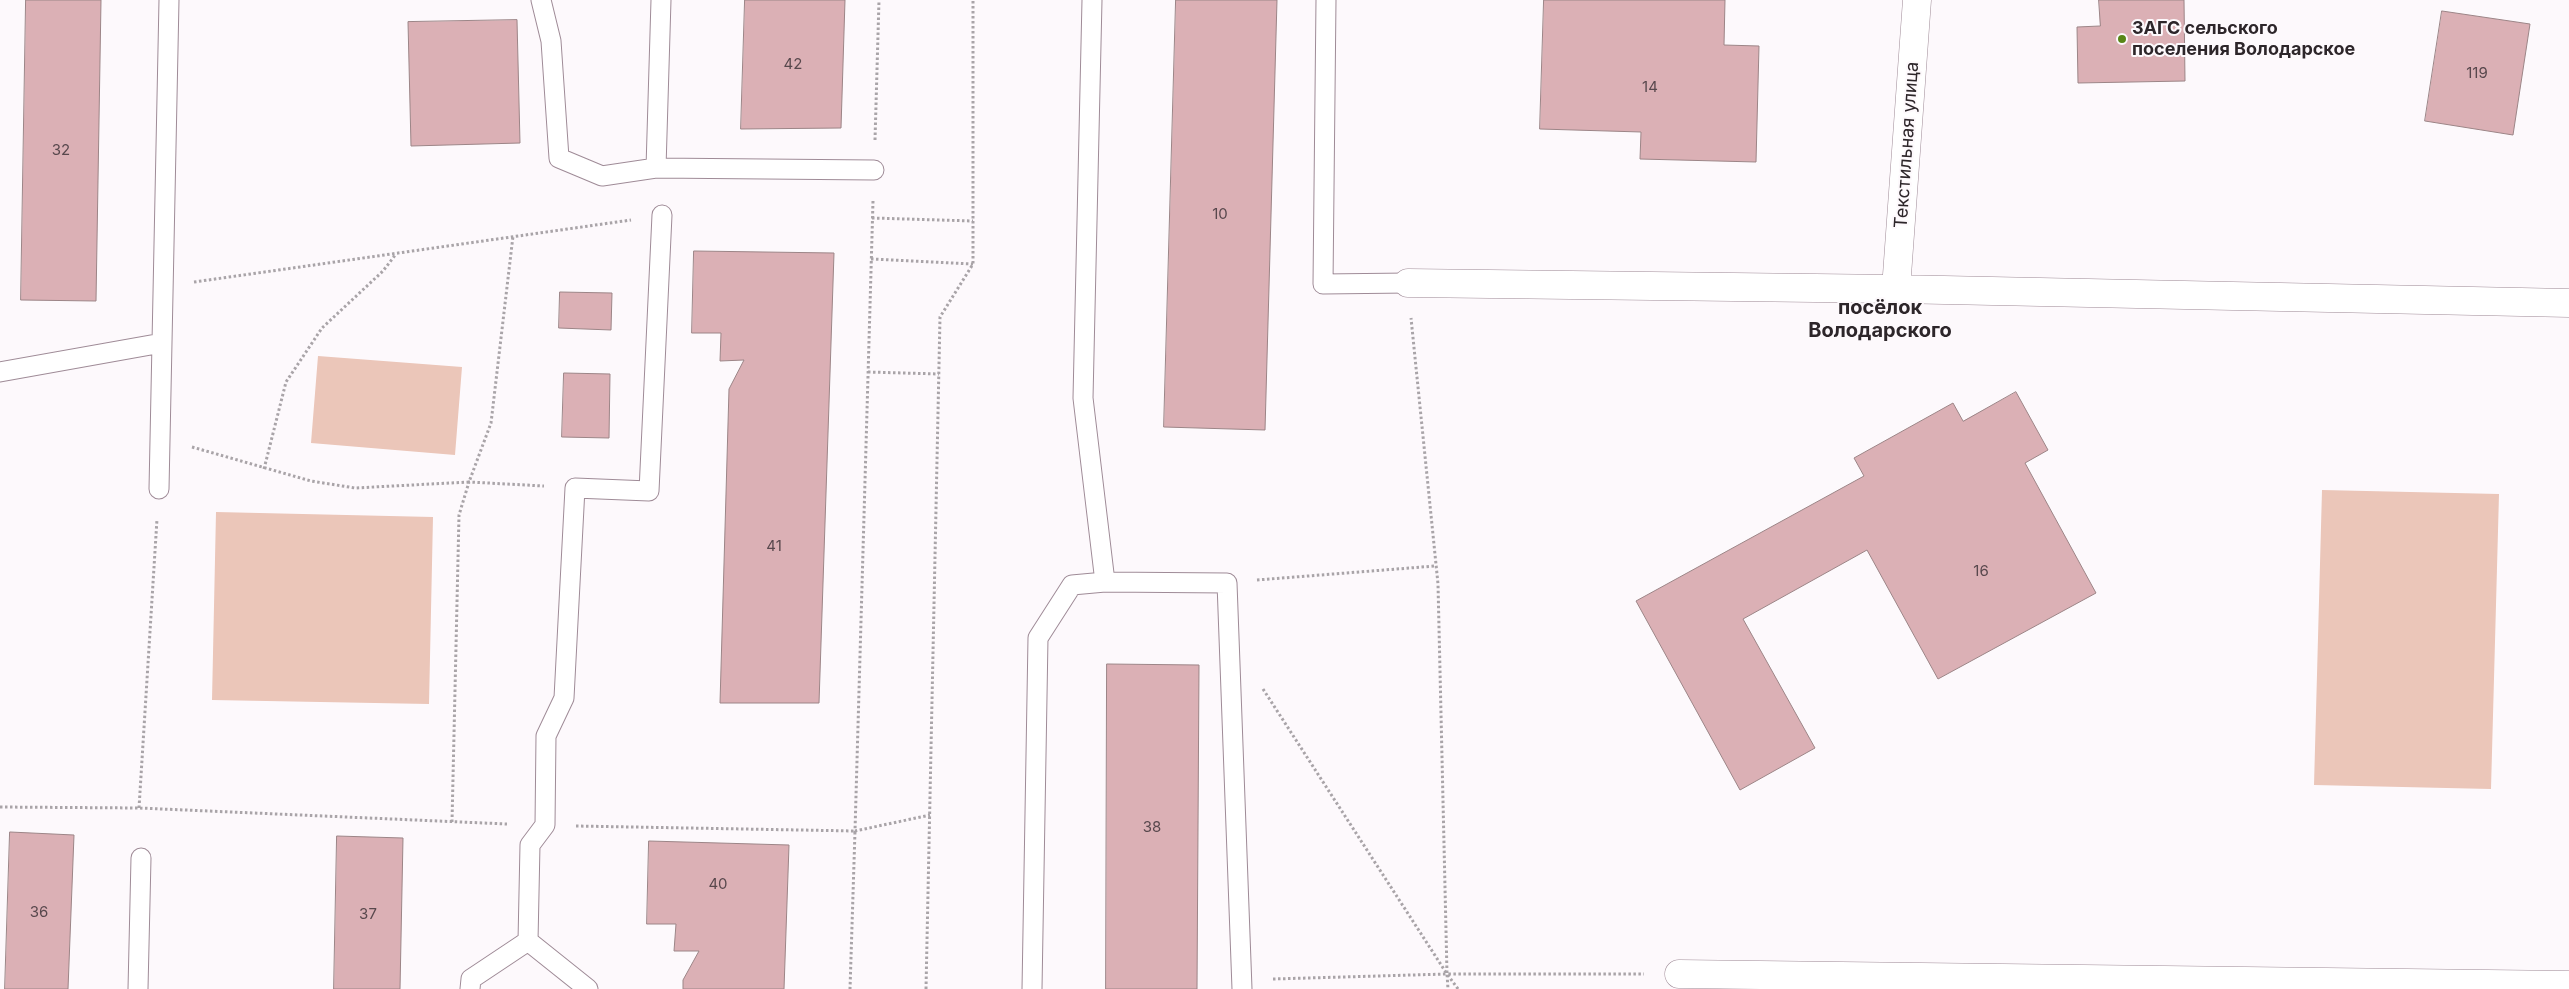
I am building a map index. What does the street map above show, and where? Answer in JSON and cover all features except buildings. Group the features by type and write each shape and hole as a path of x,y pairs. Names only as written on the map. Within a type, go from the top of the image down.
{"street":[{"name":"Текстильная улица","path":"1896,289 1918,0"},
{"path":"1408,283 1896,289 2569,303"},
{"path":"1679,974 2569,985"}],"lane":[{"path":"159,490 169,0"},
{"path":"541,0 551,41 559,158 602,176 656,168 874,170"},
{"path":"656,168 661,0"},
{"path":"1092,0 1083,398 1105,582"},
{"path":"1326,0 1323,284 1408,283"},
{"path":"528,941 530,846 545,825 546,736 564,698 575,488 649,491 662,215"},
{"path":"0,372 162,343"},
{"path":"1032,989 1038,638 1072,585 1105,582 1227,583 1242,984"},
{"path":"138,989 141,858"},
{"path":"470,989 470,979 528,941"},
{"path":"528,941 588,989"}],"path":[{"path":"850,989 879,0"},
{"path":"926,989 940,318 973,264 973,0"},
{"path":"164,286 662,215"},
{"path":"872,218 973,221"},
{"path":"452,822 459,515 491,423 514,236"},
{"path":"264,469 286,382 322,328 383,272 396,254"},
{"path":"871,259 973,264"},
{"path":"1408,283 1436,566 1448,989"},
{"path":"868,372 939,374"},
{"path":"160,437 264,469 312,481 355,488 469,482 575,488"},
{"path":"139,808 159,490"},
{"path":"1227,583 1436,566"},
{"path":"1261,686 1458,989"},
{"path":"0,807 139,808 545,825 855,831 930,815"},
{"path":"1242,984 1447,974 1679,974"}],"shaded area":[{"path":"318,356 462,367 455,455 311,443"},
{"path":"2322,490 2499,494 2491,789 2314,785"},
{"path":"216,512 433,517 429,704 212,700"}],"place":[{"name":"ЗАГС сельского поселения Володарское","path":"2122,39"}],"district":[{"name":"посёлок Володарского","path":"1880,320"}]}
